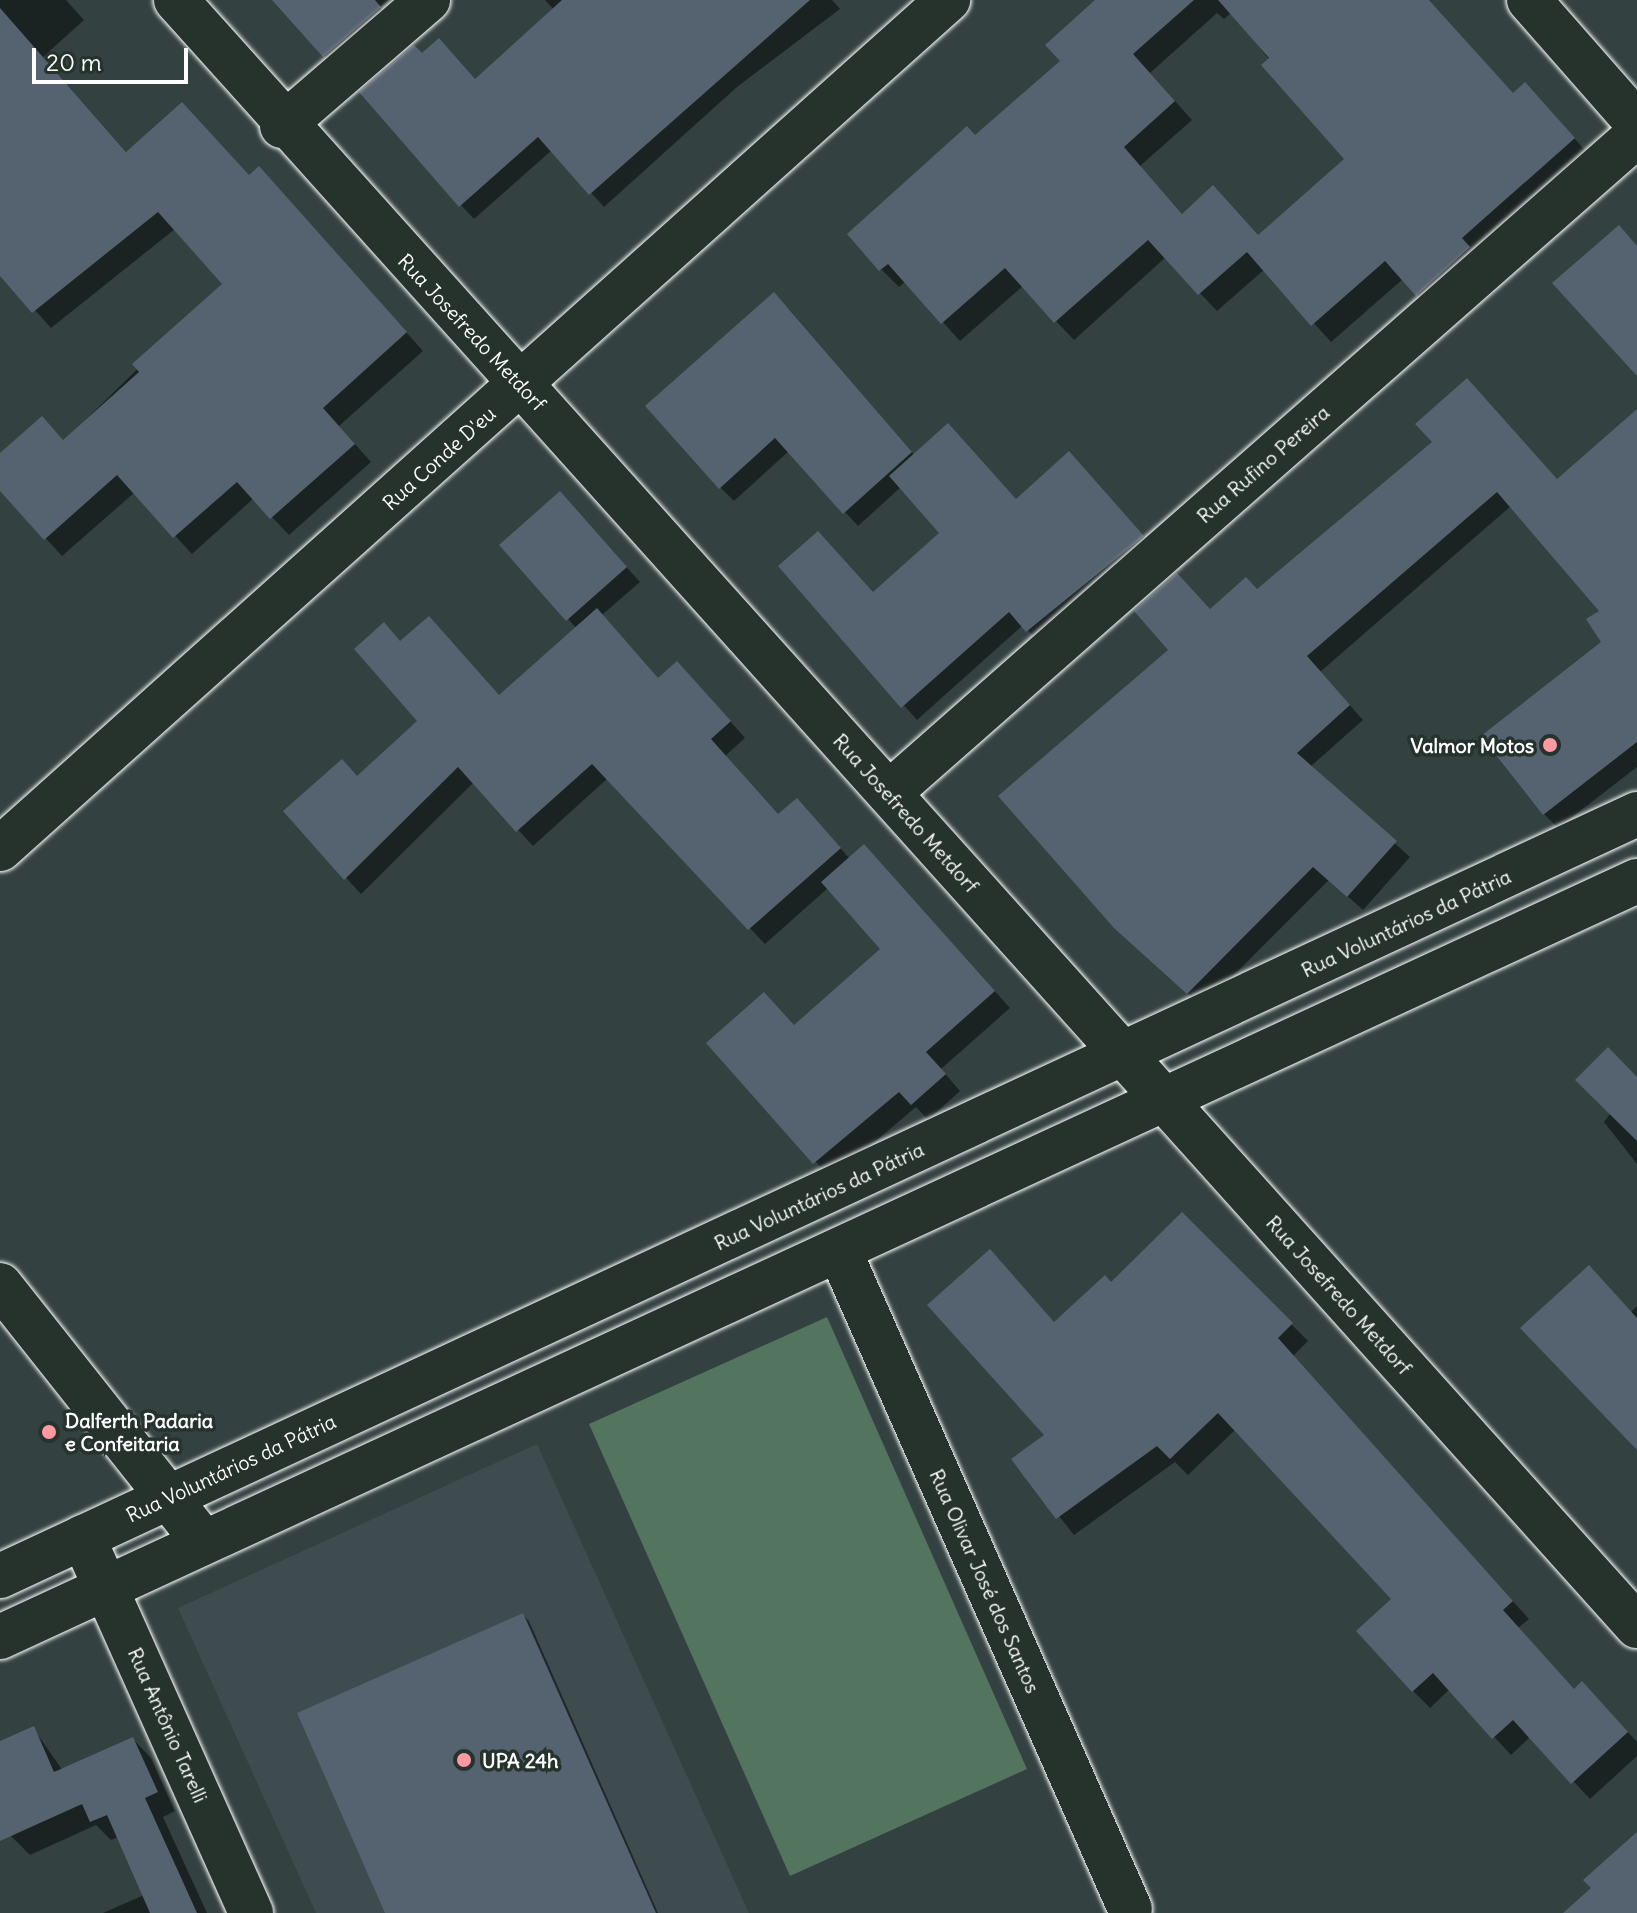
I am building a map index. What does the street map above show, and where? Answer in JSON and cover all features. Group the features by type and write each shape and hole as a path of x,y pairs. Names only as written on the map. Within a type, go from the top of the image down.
{"street":[{"name":"Rua Josefredo Metdorf","path":"176,0 282,126 521,385 1637,1626"},
{"path":"282,126 428,0"},
{"name":"Rua Conde D'eu","path":"0,849 948,0"},
{"path":"1529,0 1637,123"},
{"name":"Rua Rufino Pereira","path":"889,793 1637,135"},
{"name":"Rua Voluntários da Pátria","path":"0,1576 172,1498 367,1403 1635,823"},
{"path":"0,1637 215,1536 1167,1104 1637,881"},
{"name":"Rua Olivar José dos Santos","path":"840,1252 1130,1909"},
{"path":"641,1277 663,1333"},
{"path":"0,1285 172,1498 215,1536"},
{"path":"215,1536 232,1496 250,1477 321,1446 367,1403"},
{"name":"Rua Antônio Tarelli","path":"83,1537 251,1913"}],"shaded area":[{"name":"UPA 24h","path":"537,1444 749,1913 316,1913 178,1608"}],"green space":[{"path":"827,1317 1027,1769 790,1876 589,1424"}],"building":[{"path":"272,0 375,0 381,7 323,57"},
{"path":"562,0 810,0 589,195 538,137 459,207 359,92 414,45 422,53 439,38 475,79"},
{"path":"1095,0 1194,0 1133,54 1175,101 1124,147 1182,214 1213,185 1258,235 1344,159 1261,65 1269,58 1218,0 1429,0 1513,93 1525,82 1575,138 1462,238 1470,247 1416,296 1385,261 1311,326 1247,252 1198,295 1148,240 1054,323 1005,268 941,324 888,264 879,271 847,234 967,126 975,135 1060,61 1045,45"},
{"path":"0,8 126,152 182,102 249,175 259,166 407,332 323,408 355,444 270,519 237,482 173,538 117,475 44,540 0,491 0,453 42,416 63,440 139,372 132,364 222,284 158,212 32,313 0,276"},
{"path":"1619,225 1637,246 1637,376 1552,283"},
{"path":"774,292 912,452 843,514 775,438 719,489 645,406"},
{"path":"1467,378 1557,479 1637,409 1637,742 1543,815 1481,736 1601,642 1586,619 1599,611 1497,492 1307,656 1350,705 1297,753 1397,841 1347,897 1313,867 1187,994 1114,928 998,796 1168,650 1134,611 1177,573 1210,609 1246,577 1257,589 1432,442 1415,424"},
{"path":"948,423 1016,499 1069,451 1144,536 1026,632 1009,612 901,708 778,566 818,531 873,592 939,533 889,476"},
{"path":"560,491 627,567 566,621 499,545"},
{"path":"597,608 658,678 677,661 731,721 711,739 778,814 797,798 841,848 748,930 592,764 516,832 458,767 344,880 283,811 342,759 357,776 417,721 354,649 384,622 400,641 429,616 499,695"},
{"path":"864,844 995,991 926,1052 946,1074 911,1105 899,1092 813,1164 706,1043 764,992 794,1025 880,949 821,882"},
{"path":"1608,1047 1637,1077 1637,1141 1575,1080"},
{"path":"1182,1212 1293,1323 1278,1338 1513,1601 1503,1610 1574,1689 1582,1681 1628,1732 1571,1784 1513,1720 1492,1739 1433,1673 1412,1692 1356,1631 1391,1599 1218,1413 1170,1459 1157,1446 1056,1519 1011,1459 1044,1435 927,1305 990,1249 1054,1322 1105,1275 1111,1282"},
{"path":"1589,1265 1637,1318 1637,1450 1520,1328"},
{"path":"523,1613 656,1913 385,1913 297,1713"},
{"path":"34,1726 54,1772 133,1737 158,1792 145,1798 197,1913 150,1913 107,1815 90,1822 82,1804 0,1841 0,1741"},
{"path":"1637,1832 1637,1913 1563,1913 1591,1888 1583,1880"}],"place":[{"name":"Valmor Motos","path":"1550,745"},
{"name":"Dalferth Padaria e Confeitaria","path":"49,1432"},
{"name":"UPA 24h","path":"464,1760"}]}
